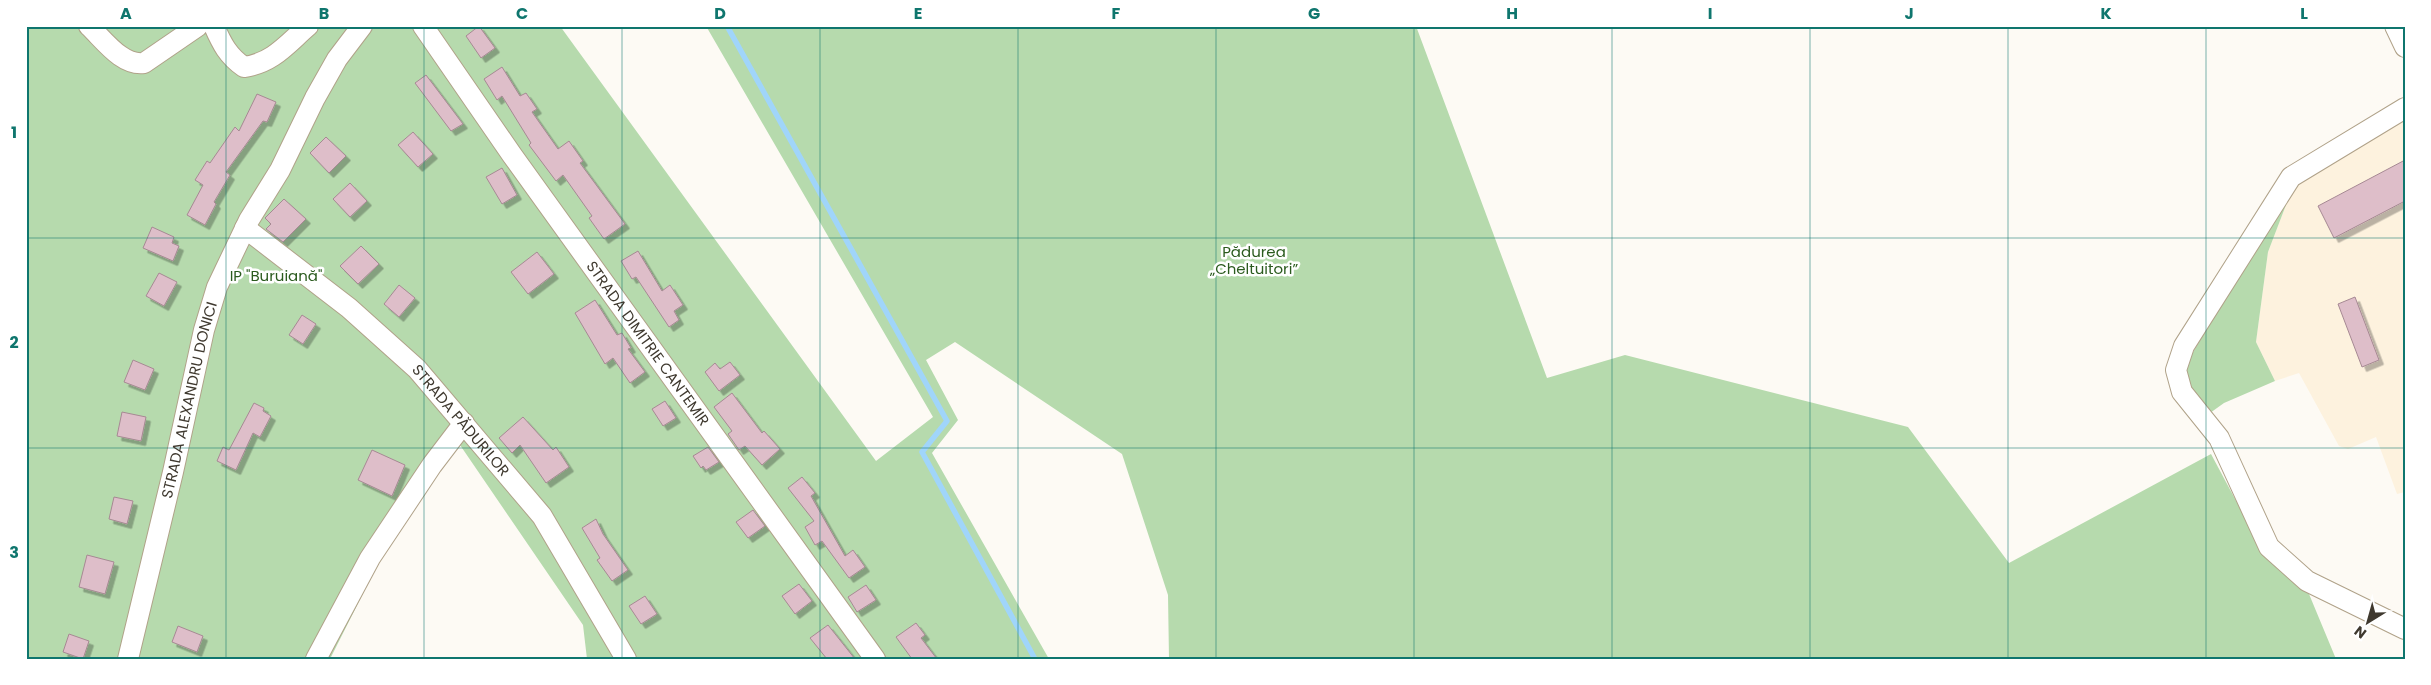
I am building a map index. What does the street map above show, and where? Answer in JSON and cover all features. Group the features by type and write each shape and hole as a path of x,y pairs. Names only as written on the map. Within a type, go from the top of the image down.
{"street":[{"path":"89,26 125,60 133,64 144,63 198,26"},
{"path":"214,26 224,48 233,60 244,67 260,65 278,53 308,26"},
{"name":"STRADA ALEXANDRU DONICI","path":"128,659 204,330 228,262 245,228 280,170 337,59 362,26"},
{"name":"STRADA DIMITRIE CANTEMIR","path":"423,26 512,155 875,659"},
{"path":"2395,26 2405,47"},
{"path":"2405,108 2291,177 2184,346 2176,370 2182,392 2219,438 2270,546 2307,581 2405,629"},
{"name":"STRADA PĂDURILOR","path":"245,228 349,308 417,368 542,516 626,659"},
{"path":"316,659 370,558 432,465 464,423"}],"shaded area":[{"path":"2405,119 2405,492 2397,494 2376,437 2348,449 2339,446 2299,373 2275,381 2256,342 2268,252 2296,179"}],"green space":[{"path":"26,26 560,26 876,461 933,417 706,26 1416,26 1547,378 1625,355 1908,427 2009,563 2211,454 2265,555 2309,594 2336,659 1169,659 1168,595 1122,454 955,342 926,360 958,420 932,453 1049,659 587,659 583,625 460,445 393,534 330,659 26,659"},
{"path":"2296,179 2268,252 2256,342 2275,381 2224,403 2210,413 2185,384 2186,364"}],"building":[{"path":"479,26 495,48 481,58 466,36"},
{"path":"502,67 520,96 526,93 537,109 532,112 558,149 569,141 583,161 580,163 625,224 604,239 589,218 592,216 563,175 556,181 529,145 531,143 502,96 497,100 484,79"},
{"path":"426,75 463,124 451,131 415,83"},
{"path":"257,94 276,102 267,122 263,121 226,172 230,175 214,202 216,204 205,225 187,215 203,185 195,180 207,161 210,163 235,127 239,131"},
{"path":"413,132 433,154 418,167 398,145"},
{"path":"326,137 346,156 329,173 310,153"},
{"path":"2405,160 2405,201 2334,238 2318,206"},
{"path":"502,168 517,195 502,204 486,177"},
{"path":"350,183 367,201 350,217 333,199"},
{"path":"284,199 306,219 283,242 266,229 271,224 265,218"},
{"path":"152,227 174,237 172,243 179,246 173,261 143,248"},
{"path":"361,246 379,264 358,284 340,266"},
{"path":"638,251 662,291 670,285 683,305 674,311 679,320 669,327 636,277 632,279 621,261"},
{"path":"537,252 554,274 528,294 511,272"},
{"path":"159,273 177,282 164,306 146,296"},
{"path":"399,285 415,298 399,317 384,304"},
{"path":"2355,297 2379,360 2362,367 2338,304"},
{"path":"595,300 617,335 622,333 631,348 628,349 645,372 630,383 613,358 605,364 575,313"},
{"path":"302,315 316,324 303,344 289,335"},
{"path":"133,360 154,369 145,390 124,382"},
{"path":"730,362 740,375 719,391 705,372 715,363 720,369"},
{"path":"732,393 762,433 764,431 780,449 762,465 745,446 739,450 728,434 732,431 714,407"},
{"path":"665,401 676,418 663,426 652,409"},
{"path":"254,403 264,408 263,411 271,416 260,437 253,433 236,470 217,461 223,447 229,450"},
{"path":"122,412 146,417 141,441 117,436"},
{"path":"523,417 553,450 556,447 569,467 546,483 520,445 512,453 499,438"},
{"path":"708,447 719,462 706,470 703,466 701,468 693,456"},
{"path":"372,450 405,465 392,496 358,480"},
{"path":"802,477 815,493 811,496 845,556 853,550 865,567 849,578 822,541 815,545 805,527 814,521 788,488"},
{"path":"114,497 133,501 127,524 109,519"},
{"path":"753,510 765,526 748,538 736,522"},
{"path":"596,519 603,534 628,570 612,581 597,560 600,558 582,528"},
{"path":"87,555 114,562 105,594 79,587"},
{"path":"799,584 812,601 795,614 782,596"},
{"path":"866,585 876,600 857,612 848,597"},
{"path":"645,596 657,614 641,624 629,606"},
{"path":"916,623 925,635 921,638 937,659 912,659 896,637"},
{"path":"828,625 855,659 827,659 810,638"},
{"path":"178,626 203,636 197,652 172,642"},
{"path":"69,634 89,641 83,659 63,652"}],"waterway":[{"path":"727,26 947,421 922,452 1035,659"}],"park label":[{"name":"Pădurea „Cheltuitori”","path":"1254,260"},
{"name":"IP \"Buruiană\"","path":"276,276"}]}
